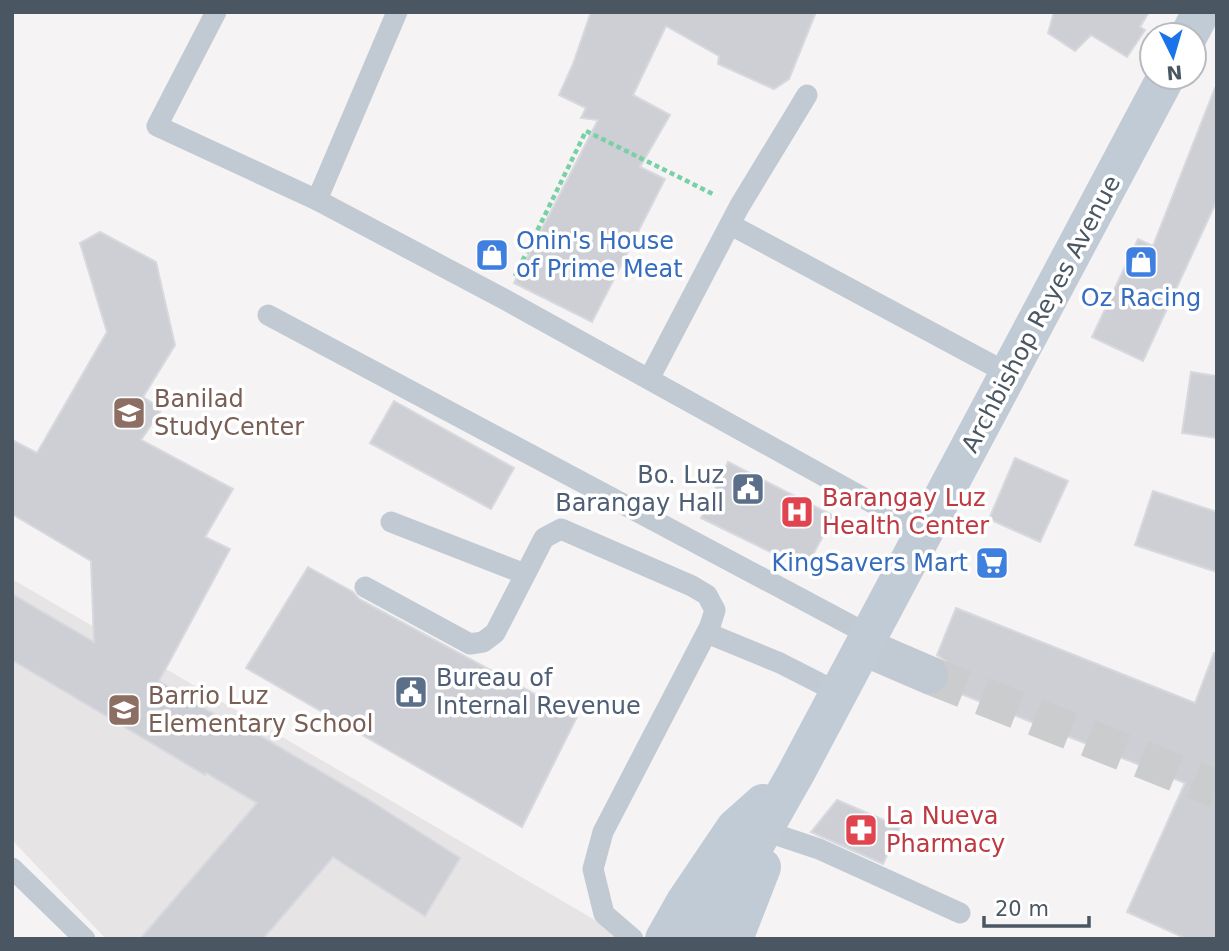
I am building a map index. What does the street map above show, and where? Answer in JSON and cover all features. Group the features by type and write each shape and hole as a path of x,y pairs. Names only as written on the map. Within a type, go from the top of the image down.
{"main road":[{"name":"Archbishop Reyes Avenue","path":"698,939 796,773 1159,91"},
{"name":"Archbishop Reyes Avenue","path":"734,939 796,773"},
{"name":"Archbishop Reyes Avenue","path":"664,939 685,902 736,828 796,773"}],"street":[{"path":"867,641 929,675"}],"lane":[{"path":"216,12 157,126 317,200 504,299 925,533"},
{"path":"317,200 397,12"},
{"path":"649,379 735,216 807,95"},
{"path":"735,216 1009,374"},
{"path":"268,315 867,641"},
{"path":"391,522 525,575"},
{"path":"365,587 470,644 483,642 495,633 544,538 561,529 692,586 707,596 715,610 707,633 603,832 593,869 604,914 634,939"},
{"path":"707,633 780,663 837,692"},
{"path":"774,834 819,849 960,913"},
{"path":"12,868 85,939"}],"path":[{"path":"504,299 586,131 735,216"}],"shaded area":[{"name":"Barrio Luz Elementary School","path":"12,579 624,939 106,939 12,840"}],"building":[{"path":"591,12 816,12 789,79 774,89 718,64 719,56 666,26 633,95 670,115 640,167 665,179 592,322 514,283 598,120 581,118 586,108 559,95"},
{"path":"1054,12 1149,12 1144,21 1138,21 1138,40 1127,57 1091,35 1075,51 1048,33"},
{"path":"1215,88 1217,200 1143,361 1092,337 1138,239 1153,246"},
{"path":"100,232 156,262 175,345 143,397 162,409 141,440 233,489 205,537 230,549 159,681 244,732 247,728 460,858 425,916 333,857 263,939 140,939 257,803 12,660 12,594 94,642 91,561 12,514 12,440 37,453 107,332 80,243"},
{"path":"1191,372 1217,376 1217,438 1182,433"},
{"path":"394,401 514,468 491,509 370,443"},
{"path":"1015,458 1068,481 1040,542 989,519"},
{"name":"Bo. Luz Barangay Hall","path":"728,462 834,516 805,569 701,518"},
{"path":"1153,491 1217,512 1217,572 1135,545"},
{"name":"Bureau of Internal Revenue","path":"308,567 353,592 359,599 577,717 522,827 246,668"},
{"path":"956,608 1195,703 1214,653 1217,653 1217,939 1187,939 1127,912 1185,783 946,688 951,672 946,661 937,655"},
{"path":"837,800 900,827 883,864 811,832"}],"tunnel":[{"path":"929,675 1217,789"}],"place":[{"name":"Onin's House of Prime Meat","path":"492,255"},
{"name":"Oz Racing","path":"1141,262"},
{"name":"Banilad StudyCenter","path":"129,413"},
{"name":"Bo. Luz Barangay Hall","path":"748,489"},
{"name":"Barangay Luz Health Center","path":"797,512"},
{"name":"KingSavers Mart","path":"992,563"},
{"name":"Bureau of Internal Revenue","path":"411,692"},
{"name":"Barrio Luz Elementary School","path":"124,710"},
{"name":"La Nueva Pharmacy","path":"861,830"}]}
